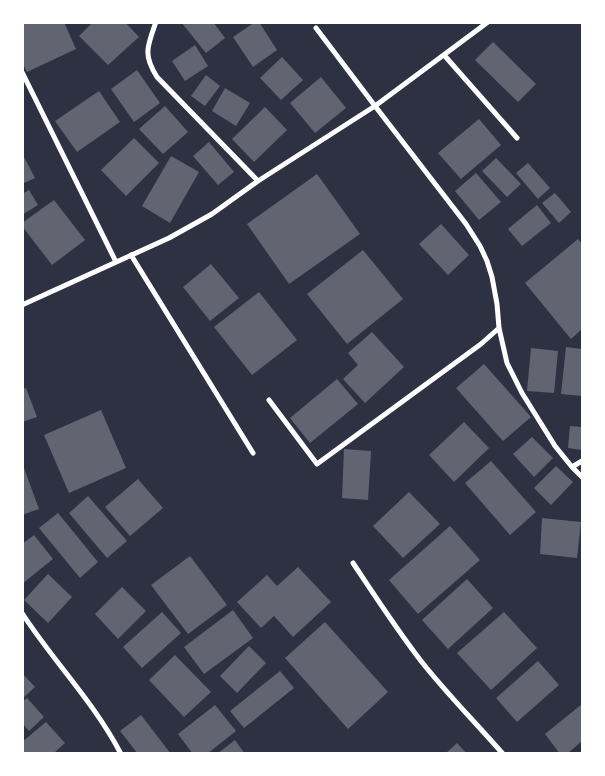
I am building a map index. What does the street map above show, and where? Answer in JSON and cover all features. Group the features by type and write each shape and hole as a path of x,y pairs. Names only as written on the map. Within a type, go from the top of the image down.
{"street":[{"path":"156,22 147,50 150,66 157,77 258,181"},
{"path":"22,305 169,238 212,214 258,181 375,106 488,22"},
{"path":"316,28 466,224 480,246 492,277 499,328 507,363 522,392 555,446 582,477"},
{"path":"444,55 516,138"},
{"path":"22,72 116,262"},
{"path":"131,255 253,453"},
{"path":"269,400 317,464 481,344 499,328"},
{"path":"572,467 582,461"},
{"path":"353,563 421,660 503,754"},
{"path":"22,613 94,710 120,754"}],"building":[{"path":"26,22 64,22 76,49 27,72 22,62 22,24"},
{"path":"93,22 125,22 139,37 108,65 79,36"},
{"path":"181,22 213,22 225,38 206,53"},
{"path":"255,22 259,22 277,50 253,67 233,37"},
{"path":"493,42 536,84 518,102 475,60"},
{"path":"195,45 208,66 185,81 172,61"},
{"path":"282,57 303,80 281,100 260,78"},
{"path":"137,70 160,103 134,122 111,89"},
{"path":"206,75 220,86 205,106 191,96"},
{"path":"321,77 346,108 315,133 290,103"},
{"path":"225,88 250,103 236,126 212,111"},
{"path":"99,91 120,122 77,152 55,121"},
{"path":"165,106 188,132 163,154 139,129"},
{"path":"265,107 287,130 254,162 232,139"},
{"path":"479,119 501,145 461,179 438,153"},
{"path":"134,138 159,163 126,196 101,170"},
{"path":"209,142 234,172 218,185 193,156"},
{"path":"22,153 35,178 22,184"},
{"path":"171,156 199,172 170,223 142,206"},
{"path":"496,158 521,184 507,197 482,171"},
{"path":"528,163 550,188 538,199 516,173"},
{"path":"476,173 501,202 479,220 455,191"},
{"path":"317,174 360,234 289,284 247,224"},
{"path":"29,190 38,205 22,215 22,194"},
{"path":"555,193 571,212 559,223 542,203"},
{"path":"54,200 85,240 52,265 22,226 22,223"},
{"path":"537,205 551,223 522,246 508,229"},
{"path":"441,224 469,255 448,275 419,244"},
{"path":"578,239 582,244 582,329 571,339 525,283"},
{"path":"363,250 403,299 347,344 307,294"},
{"path":"211,264 239,298 210,321 183,287"},
{"path":"259,292 297,340 252,375 214,327"},
{"path":"372,332 404,367 365,403 343,379 358,365 348,353"},
{"path":"566,347 582,349 582,396 561,394"},
{"path":"531,348 558,351 554,393 527,391"},
{"path":"484,364 531,417 503,441 456,388"},
{"path":"337,379 358,404 310,443 290,418"},
{"path":"26,388 37,417 22,422 22,389"},
{"path":"101,410 126,468 69,493 44,435"},
{"path":"464,422 489,448 454,482 429,455"},
{"path":"570,426 582,427 582,450 568,448"},
{"path":"532,437 553,458 534,477 513,454"},
{"path":"344,449 371,451 368,500 342,498"},
{"path":"491,461 536,512 510,535 465,483"},
{"path":"556,466 573,482 551,505 534,488"},
{"path":"24,468 39,509 22,515 22,469"},
{"path":"138,479 163,508 130,536 105,507"},
{"path":"409,492 440,524 403,558 373,526"},
{"path":"88,496 127,541 107,558 69,513"},
{"path":"58,513 98,562 80,578 39,528"},
{"path":"542,518 581,522 577,558 540,554"},
{"path":"450,526 480,560 418,614 389,580"},
{"path":"34,535 53,559 22,584 22,544"},
{"path":"190,556 227,605 188,634 151,585"},
{"path":"298,567 331,602 293,637 274,616 261,628 237,602 267,575 277,586"},
{"path":"48,574 72,597 48,623 24,600"},
{"path":"467,579 493,608 448,649 422,620"},
{"path":"122,587 146,611 118,639 95,614"},
{"path":"233,610 253,638 204,674 184,647"},
{"path":"162,612 181,633 142,668 123,647"},
{"path":"504,612 537,648 491,690 457,653"},
{"path":"325,622 388,692 348,729 285,658"},
{"path":"249,646 266,663 237,693 220,676"},
{"path":"175,655 211,692 184,717 149,680"},
{"path":"538,661 559,685 517,722 496,698"},
{"path":"280,671 294,688 244,728 230,711"},
{"path":"22,673 35,687 22,699"},
{"path":"27,698 44,717 29,731 22,723 22,702"},
{"path":"582,704 582,741 567,754 560,754 545,734"},
{"path":"215,705 236,731 207,754 193,754 178,734"},
{"path":"141,715 171,754 138,754 120,731"},
{"path":"46,722 65,743 53,754 22,754 22,742"},
{"path":"235,740 245,754 217,754"},
{"path":"457,743 467,754 445,754"}]}
